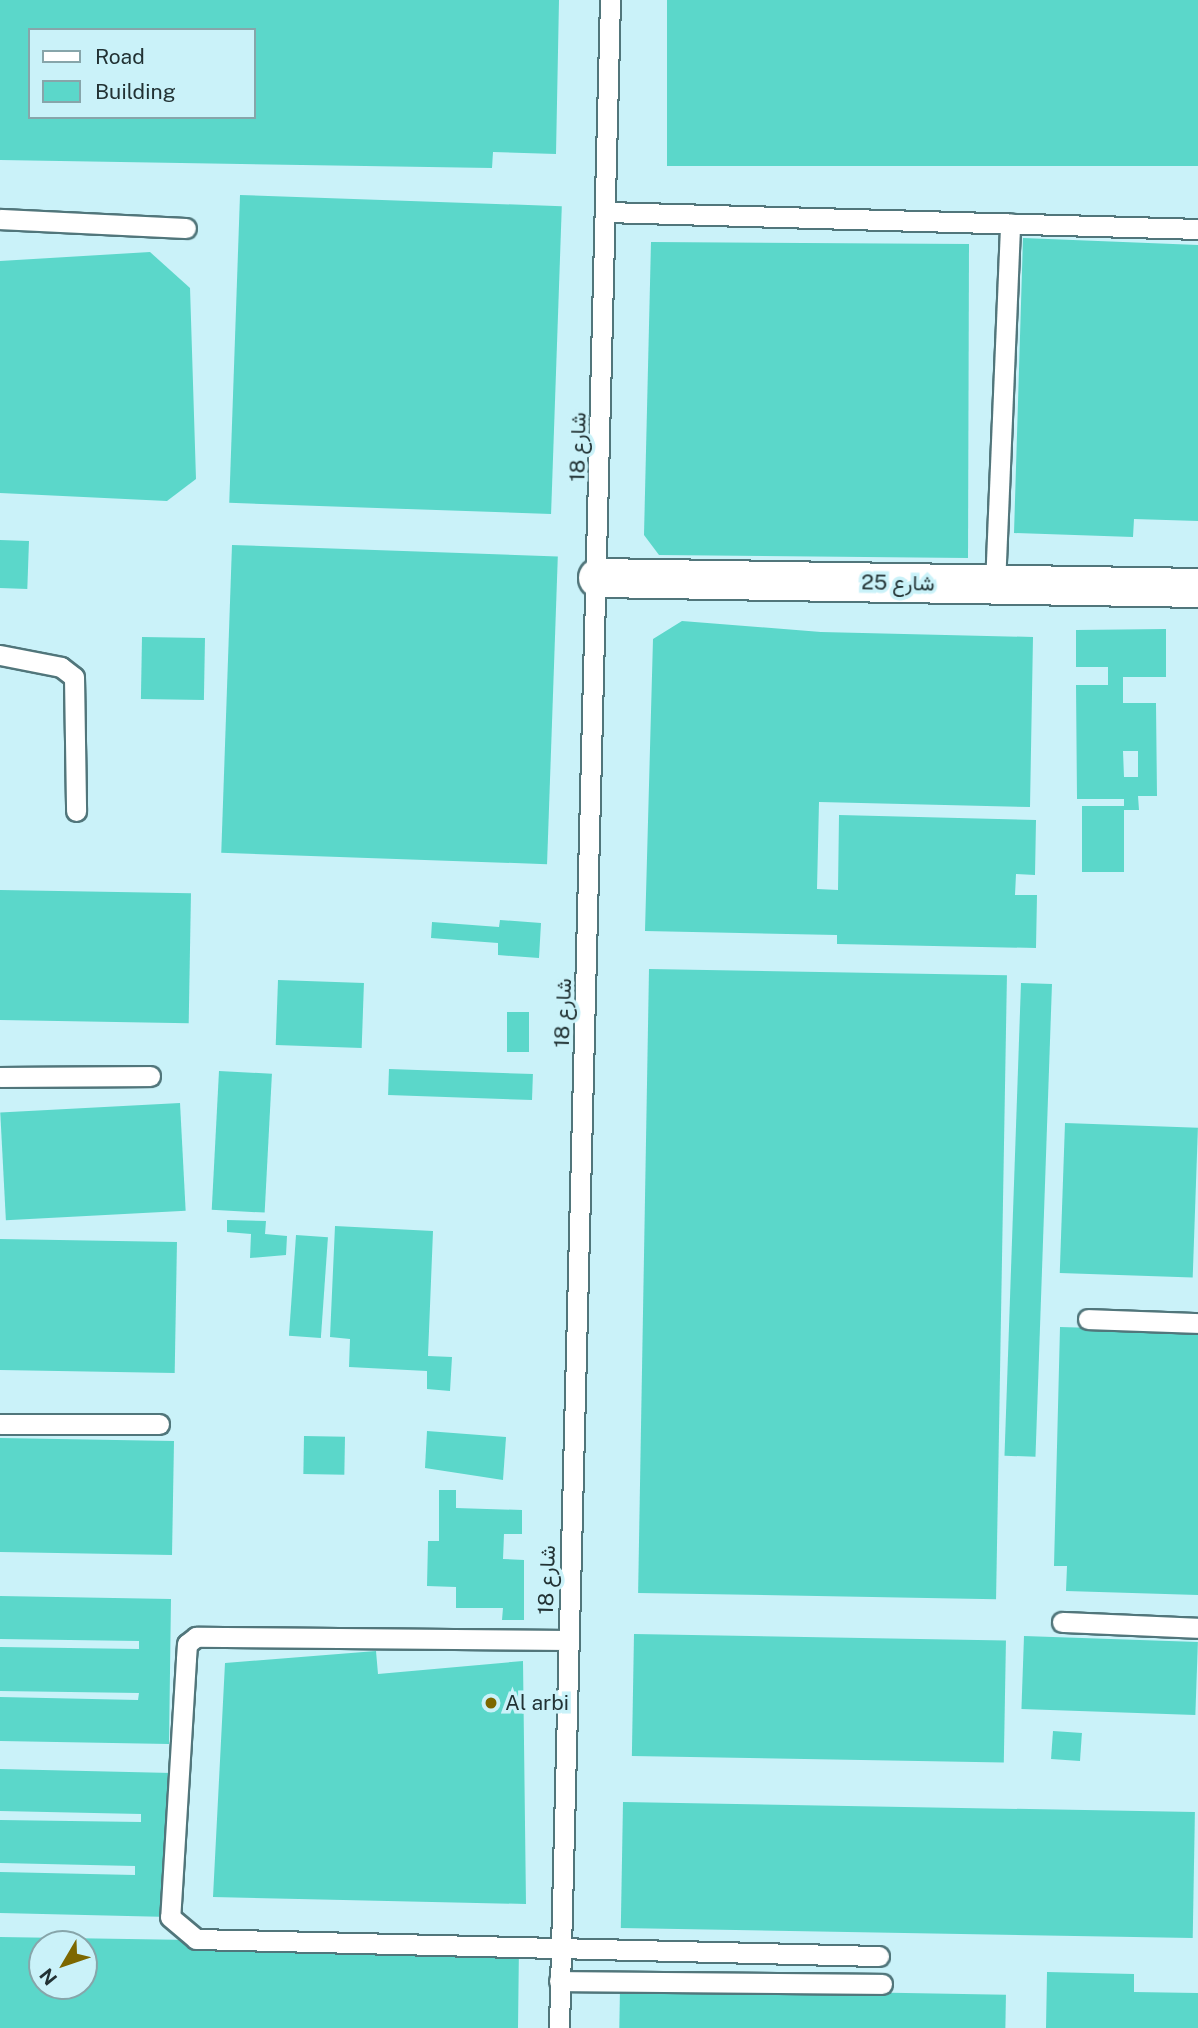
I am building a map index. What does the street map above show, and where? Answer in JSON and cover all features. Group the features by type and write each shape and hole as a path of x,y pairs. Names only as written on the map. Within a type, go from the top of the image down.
{"street":[{"name":"شارع 25","path":"598,578 1198,588"}],"lane":[{"name":"شارع 18","path":"559,2028 559,1945 598,578 611,0"},
{"path":"606,212 1198,229"},
{"path":"0,219 186,228"},
{"path":"995,585 1010,223"},
{"path":"0,655 61,667 74,677 76,811"},
{"path":"0,1077 150,1076"},
{"path":"1088,1319 1198,1323"},
{"path":"0,1424 159,1424"},
{"path":"1062,1622 1198,1628"},
{"path":"568,1640 196,1637 187,1644 170,1917 197,1939 559,1945 879,1956"},
{"path":"559,1981 882,1984"}],"building":[{"path":"0,0 559,0 556,154 493,152 492,168 0,160"},
{"path":"667,0 1198,0 1198,166 667,166"},
{"path":"240,195 562,206 551,514 229,503"},
{"path":"1023,238 1198,245 1198,521 1134,519 1133,537 1014,533"},
{"path":"651,242 969,244 968,558 659,555 644,535"},
{"path":"150,252 190,288 196,479 167,501 0,493 0,261"},
{"path":"0,540 29,541 27,589 0,588"},
{"path":"232,545 558,556 547,864 221,853"},
{"path":"682,621 821,632 1033,637 1030,807 819,802 817,889 838,890 839,815 1036,820 1035,875 1016,874 1015,895 1037,895 1036,948 837,944 837,935 645,931 653,639"},
{"path":"1166,629 1166,677 1123,677 1123,703 1156,703 1157,796 1138,796 1139,810 1124,810 1124,872 1082,872 1082,806 1124,806 1124,799 1077,799 1076,685 1108,685 1108,667 1076,667 1076,630","holes":["1123,751 1138,751 1138,777 1124,777"]},
{"path":"142,637 205,638 204,700 141,699"},
{"path":"0,890 191,893 189,1023 0,1020"},
{"path":"500,920 541,923 539,958 498,955 498,943 431,938 432,922 499,927"},
{"path":"649,969 1007,975 996,1599 638,1593"},
{"path":"278,980 364,983 362,1048 276,1045"},
{"path":"1021,983 1052,984 1035,1457 1004,1456"},
{"path":"507,1012 529,1012 529,1052 507,1052"},
{"path":"389,1069 533,1074 532,1100 388,1095"},
{"path":"219,1071 272,1074 265,1213 212,1210"},
{"path":"180,1103 186,1211 6,1220 0,1112"},
{"path":"1065,1123 1198,1128 1193,1278 1060,1273"},
{"path":"227,1220 266,1221 265,1234 287,1236 286,1255 250,1258 251,1234 227,1232"},
{"path":"335,1226 433,1231 428,1356 452,1357 450,1391 427,1389 427,1371 349,1367 350,1339 330,1337"},
{"path":"296,1235 328,1237 321,1338 289,1336"},
{"path":"0,1239 177,1242 175,1373 0,1370"},
{"path":"1060,1327 1198,1331 1198,1595 1066,1591 1067,1566 1054,1566"},
{"path":"427,1431 506,1437 503,1480 425,1468"},
{"path":"304,1436 345,1437 344,1475 303,1474"},
{"path":"0,1438 174,1441 172,1555 0,1552"},
{"path":"439,1490 456,1490 456,1508 522,1510 522,1534 504,1534 503,1559 524,1560 524,1620 502,1620 503,1608 456,1608 456,1587 427,1586 428,1541 439,1541"},
{"path":"0,1596 171,1599 169,1744 0,1741 0,1697 138,1700 139,1693 0,1691 0,1647 139,1649 139,1641 0,1639"},
{"path":"634,1634 1006,1640 1004,1762 632,1756"},
{"path":"1024,1636 1198,1642 1195,1715 1021,1709"},
{"path":"376,1651 378,1674 523,1661 526,1904 213,1897 225,1663"},
{"path":"1053,1731 1082,1733 1080,1761 1051,1759"},
{"path":"0,1769 172,1773 170,1917 0,1913 0,1872 135,1875 135,1866 0,1863 0,1820 141,1822 141,1814 0,1811"},
{"path":"623,1802 1195,1812 1193,1938 621,1928"},
{"path":"0,1937 28,1937 28,2000 98,2000 98,1939 519,1945 518,2028 0,2028"},
{"path":"1047,1972 1134,1974 1134,1992 1198,1993 1198,2028 1046,2028"},
{"path":"620,1988 1006,1995 1005,2028 619,2028"}],"place":[{"name":"Al arbi","path":"491,1703"}]}
